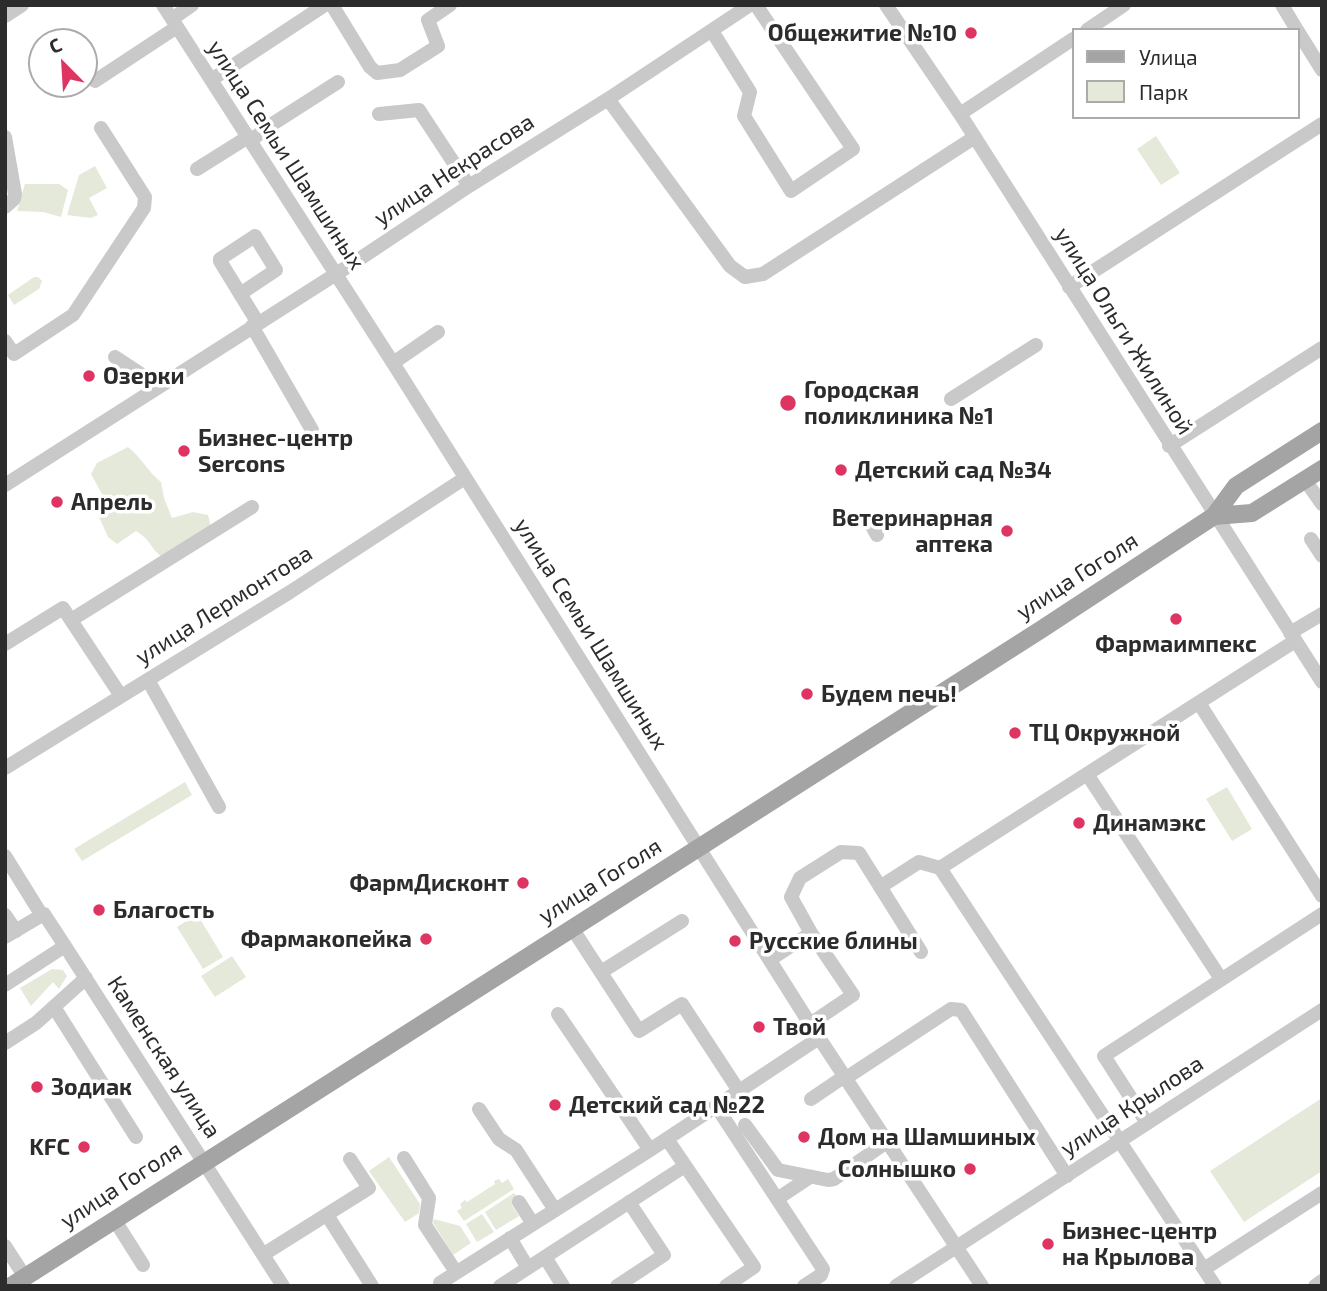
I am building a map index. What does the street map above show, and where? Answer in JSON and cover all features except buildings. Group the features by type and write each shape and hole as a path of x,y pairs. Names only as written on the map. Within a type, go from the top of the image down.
{"main road":[{"name":"улица Гоголя","path":"18,1281 1042,629 1214,516 1236,486 1322,431"},
{"name":"улица Гоголя","path":"1214,516 1252,513 1322,469"}],"street":[{"path":"5,16 22,5"},
{"name":"улица Семьи Шамшиных","path":"163,5 393,363 810,1024 982,1286"},
{"path":"98,79 175,23 192,5"},
{"path":"211,80 325,5"},
{"path":"332,5 370,67 377,73 400,70 438,46 428,19 450,5"},
{"name":"улица Некрасова","path":"5,485 608,99 750,5"},
{"path":"712,31 750,92 744,116 791,191 853,149 756,5"},
{"name":"улица Ольги Жилиной","path":"886,5 975,137 1169,446 1322,682"},
{"path":"1090,28 1124,5"},
{"path":"1282,5 1296,28"},
{"path":"1299,33 1322,70"},
{"path":"960,114 1072,40"},
{"path":"197,169 338,82"},
{"path":"608,99 730,266 745,277 763,274 975,137"},
{"path":"379,114 419,110 469,186"},
{"path":"1069,287 1210,200 1322,124"},
{"path":"5,341 10,357 73,315 144,208 145,198 101,128"},
{"path":"5,136 15,194 14,199 5,207"},
{"path":"240,293 312,430"},
{"path":"393,363 438,332"},
{"path":"951,399 1036,345"},
{"path":"1169,446 1322,348"},
{"path":"115,357 159,386"},
{"name":"улица Лермонтова","path":"5,768 290,592 465,478"},
{"path":"1305,480 1322,504"},
{"path":"71,620 252,507"},
{"path":"868,519 877,535"},
{"path":"1311,539 1322,556"},
{"path":"5,644 63,608 121,696"},
{"path":"940,868 1199,703 1322,614"},
{"path":"148,680 219,807"},
{"path":"1199,703 1322,896"},
{"path":"1087,774 1221,979"},
{"path":"810,1024 853,995 811,933 791,897 800,878 841,852 859,853 921,952"},
{"name":"Каменская улица","path":"5,856 284,1286"},
{"path":"880,887 919,862 940,868 1215,1286"},
{"path":"5,915 10,934 44,914"},
{"path":"1147,1123 1104,1056 1322,914"},
{"path":"601,972 682,921"},
{"path":"572,928 639,1031 682,1004 739,1091"},
{"path":"771,959 811,933"},
{"path":"5,985 65,946"},
{"path":"5,1043 36,1024 86,978"},
{"path":"54,1007 136,1137"},
{"path":"811,1099 951,1009 961,1010 1067,1176"},
{"name":"улица Крылова","path":"896,1286 1322,1010"},
{"path":"558,1014 650,1150"},
{"path":"440,1283 820,1038"},
{"path":"716,1106 823,1269 821,1275 804,1286"},
{"path":"479,1109 499,1139 514,1147 555,1210"},
{"path":"745,1125 778,1170 831,1180 888,1141"},
{"path":"667,1139 754,1267 726,1286"},
{"path":"404,1158 428,1195 425,1225 456,1272"},
{"path":"264,1254 369,1188 351,1159"},
{"path":"500,1286 685,1166"},
{"path":"777,1199 810,1177"},
{"path":"1204,1269 1322,1194"},
{"path":"519,1202 533,1224"},
{"path":"618,1286 664,1255 629,1202"},
{"path":"327,1215 372,1286"},
{"path":"114,1219 143,1265"},
{"path":"510,1238 528,1268"},
{"path":"5,1246 18,1281"},
{"path":"545,1257 563,1286"},
{"path":"1315,1286 1322,1281"}],"green space":[{"path":"1156,136 1180,173 1161,185 1137,149"},
{"path":"95,166 107,188 89,198 98,215 91,218 67,215 79,175"},
{"path":"25,184 59,184 68,190 61,217 43,212 17,211"},
{"path":"34,277 42,281 39,289 14,305 8,295"},
{"path":"128,447 161,482 172,518 193,512 208,515 212,531 166,559 136,531 117,544 108,537 95,508 102,494 91,474 97,463"},
{"path":"185,782 192,795 82,861 74,849"},
{"path":"1227,787 1252,829 1232,841 1206,799"},
{"path":"197,914 223,957 203,969 177,927"},
{"path":"232,956 246,977 215,997 201,976"},
{"path":"52,969 63,970 67,976 59,989 53,982 31,1006 20,988"},
{"path":"1322,1098 1322,1171 1244,1222 1210,1171"},
{"path":"389,1157 420,1204 419,1213 405,1222 369,1171"},
{"path":"499,1179 502,1183 508,1179 514,1189 464,1221 457,1211 462,1208 460,1204"},
{"path":"514,1193 519,1200 512,1205 519,1216 496,1230 485,1212"},
{"path":"482,1214 494,1232 477,1242 466,1224"},
{"path":"434,1219 460,1226 471,1243 453,1255 433,1223"}],"place":[{"name":"Общежитие №10","path":"971,33"},
{"name":"Озерки","path":"89,376"},
{"name":"Городская поликлиника №1","path":"788,403"},
{"name":"Бизнес-центр Sercons","path":"184,451"},
{"name":"Детский сад №34","path":"841,470"},
{"name":"Апрель","path":"57,502"},
{"name":"Ветеринарная аптека","path":"1007,531"},
{"name":"Фармаимпекс","path":"1176,619"},
{"name":"Будем печь!","path":"807,694"},
{"name":"ТЦ Окружной","path":"1015,733"},
{"name":"Динамэкс","path":"1079,823"},
{"name":"ФармДисконт","path":"523,883"},
{"name":"Благость","path":"99,910"},
{"name":"Фармакопейка","path":"426,939"},
{"name":"Русские блины","path":"735,941"},
{"name":"Твой","path":"759,1027"},
{"name":"Зодиак","path":"37,1087"},
{"name":"Детский сад №22","path":"555,1105"},
{"name":"Дом на Шамшиных","path":"804,1137"},
{"name":"KFC","path":"84,1147"},
{"name":"Солнышко","path":"970,1169"},
{"name":"Бизнес-центр на Крылова","path":"1048,1244"}]}
